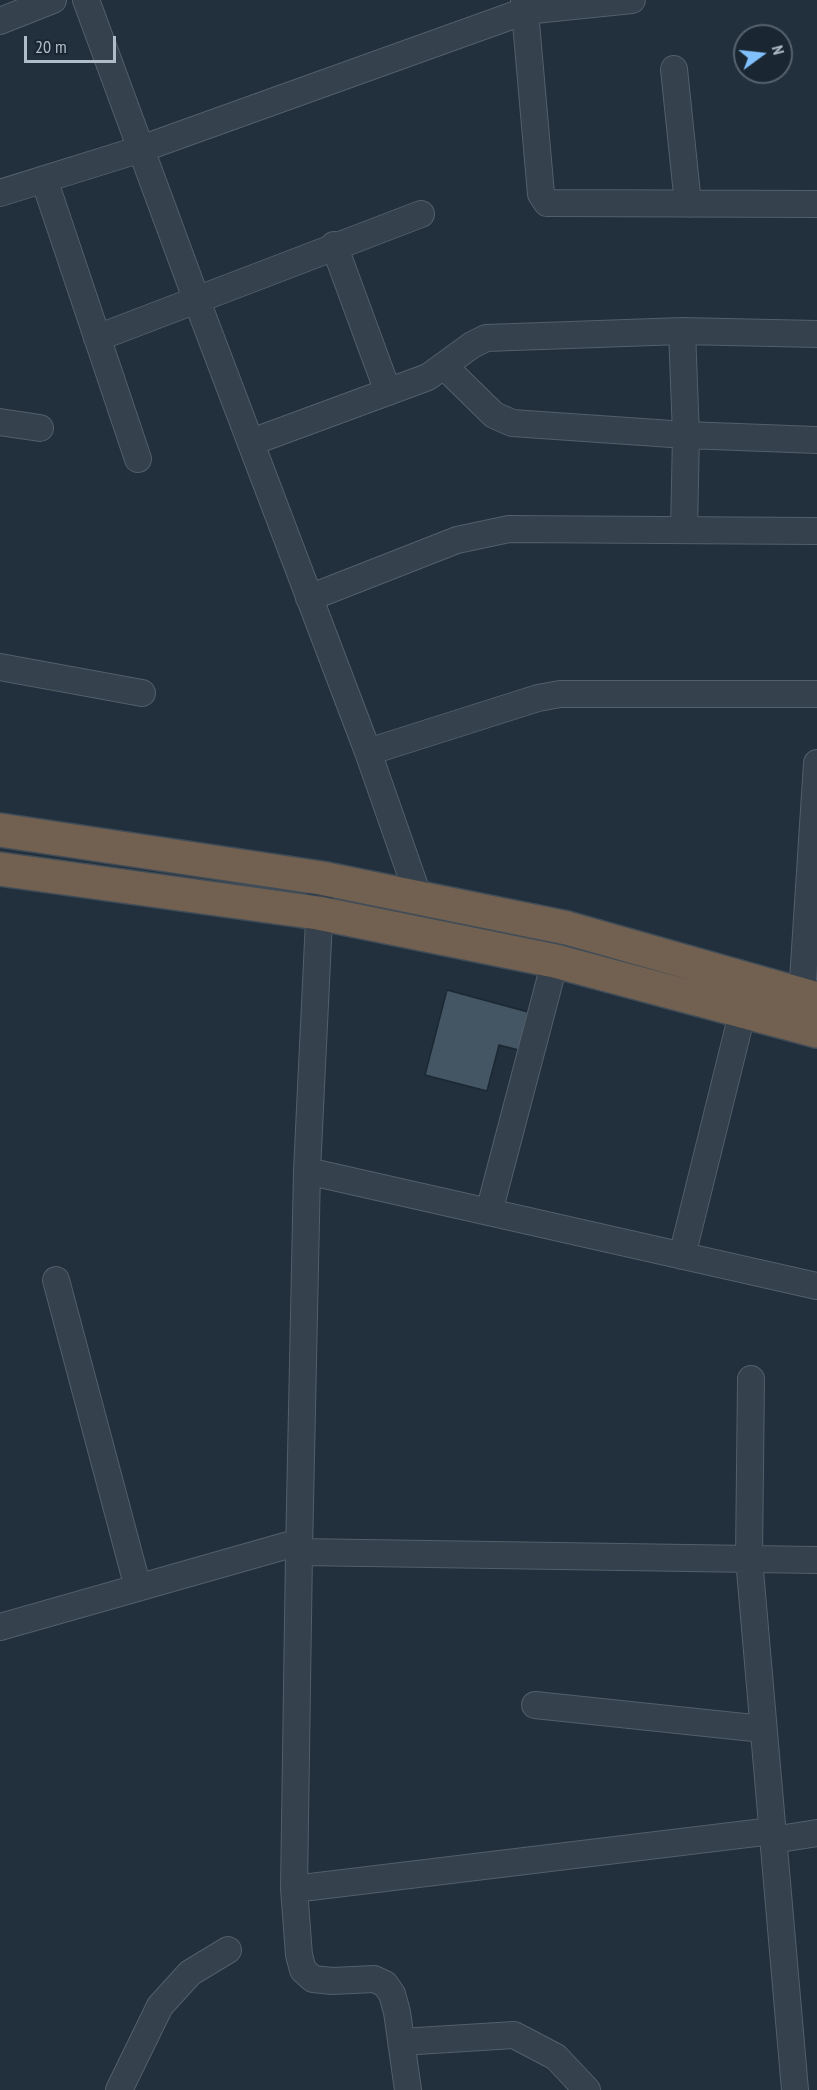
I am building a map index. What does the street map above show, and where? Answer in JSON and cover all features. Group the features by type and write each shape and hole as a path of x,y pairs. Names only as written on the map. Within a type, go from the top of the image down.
{"highway":[{"path":"0,830 321,878 567,928 809,1013"},
{"path":"0,869 318,913 555,962 743,1010 809,1013"}],"street":[{"path":"0,21 53,0"},
{"path":"86,0 196,301 252,442 368,752 419,898"},
{"path":"0,193 141,149 524,5 633,0"},
{"path":"524,5 543,200 551,204 817,204"},
{"path":"674,69 688,204"},
{"path":"44,179 138,459"},
{"path":"97,338 334,245 421,214"},
{"path":"334,245 388,392"},
{"path":"252,442 428,377 445,367 472,345 486,338 682,331 817,334"},
{"path":"682,331 686,435 684,530"},
{"path":"445,367 494,415 512,423 686,435 817,440"},
{"path":"0,422 40,428"},
{"path":"309,598 457,540 509,529 817,531"},
{"path":"0,667 142,693"},
{"path":"368,752 538,698 560,694 817,694"},
{"path":"809,1013 817,763"},
{"path":"321,878 307,1171 294,1889 299,1955 303,1970 313,1979 332,1981 374,1979 385,1984 392,1994 408,2090"},
{"path":"489,1212 555,962"},
{"path":"682,1256 743,1010"},
{"path":"307,1171 817,1286"},
{"path":"56,1281 138,1588"},
{"path":"751,1379 749,1559 795,2090"},
{"path":"0,1627 138,1588 299,1547 817,1560"},
{"path":"535,1705 763,1729"},
{"path":"294,1889 773,1835 817,1833"},
{"path":"119,2090 160,2006 190,1973 228,1950"},
{"path":"401,2042 514,2035 556,2057 587,2090"}],"building":[{"path":"447,990 528,1012 519,1050 499,1045 487,1091 425,1075"}]}
